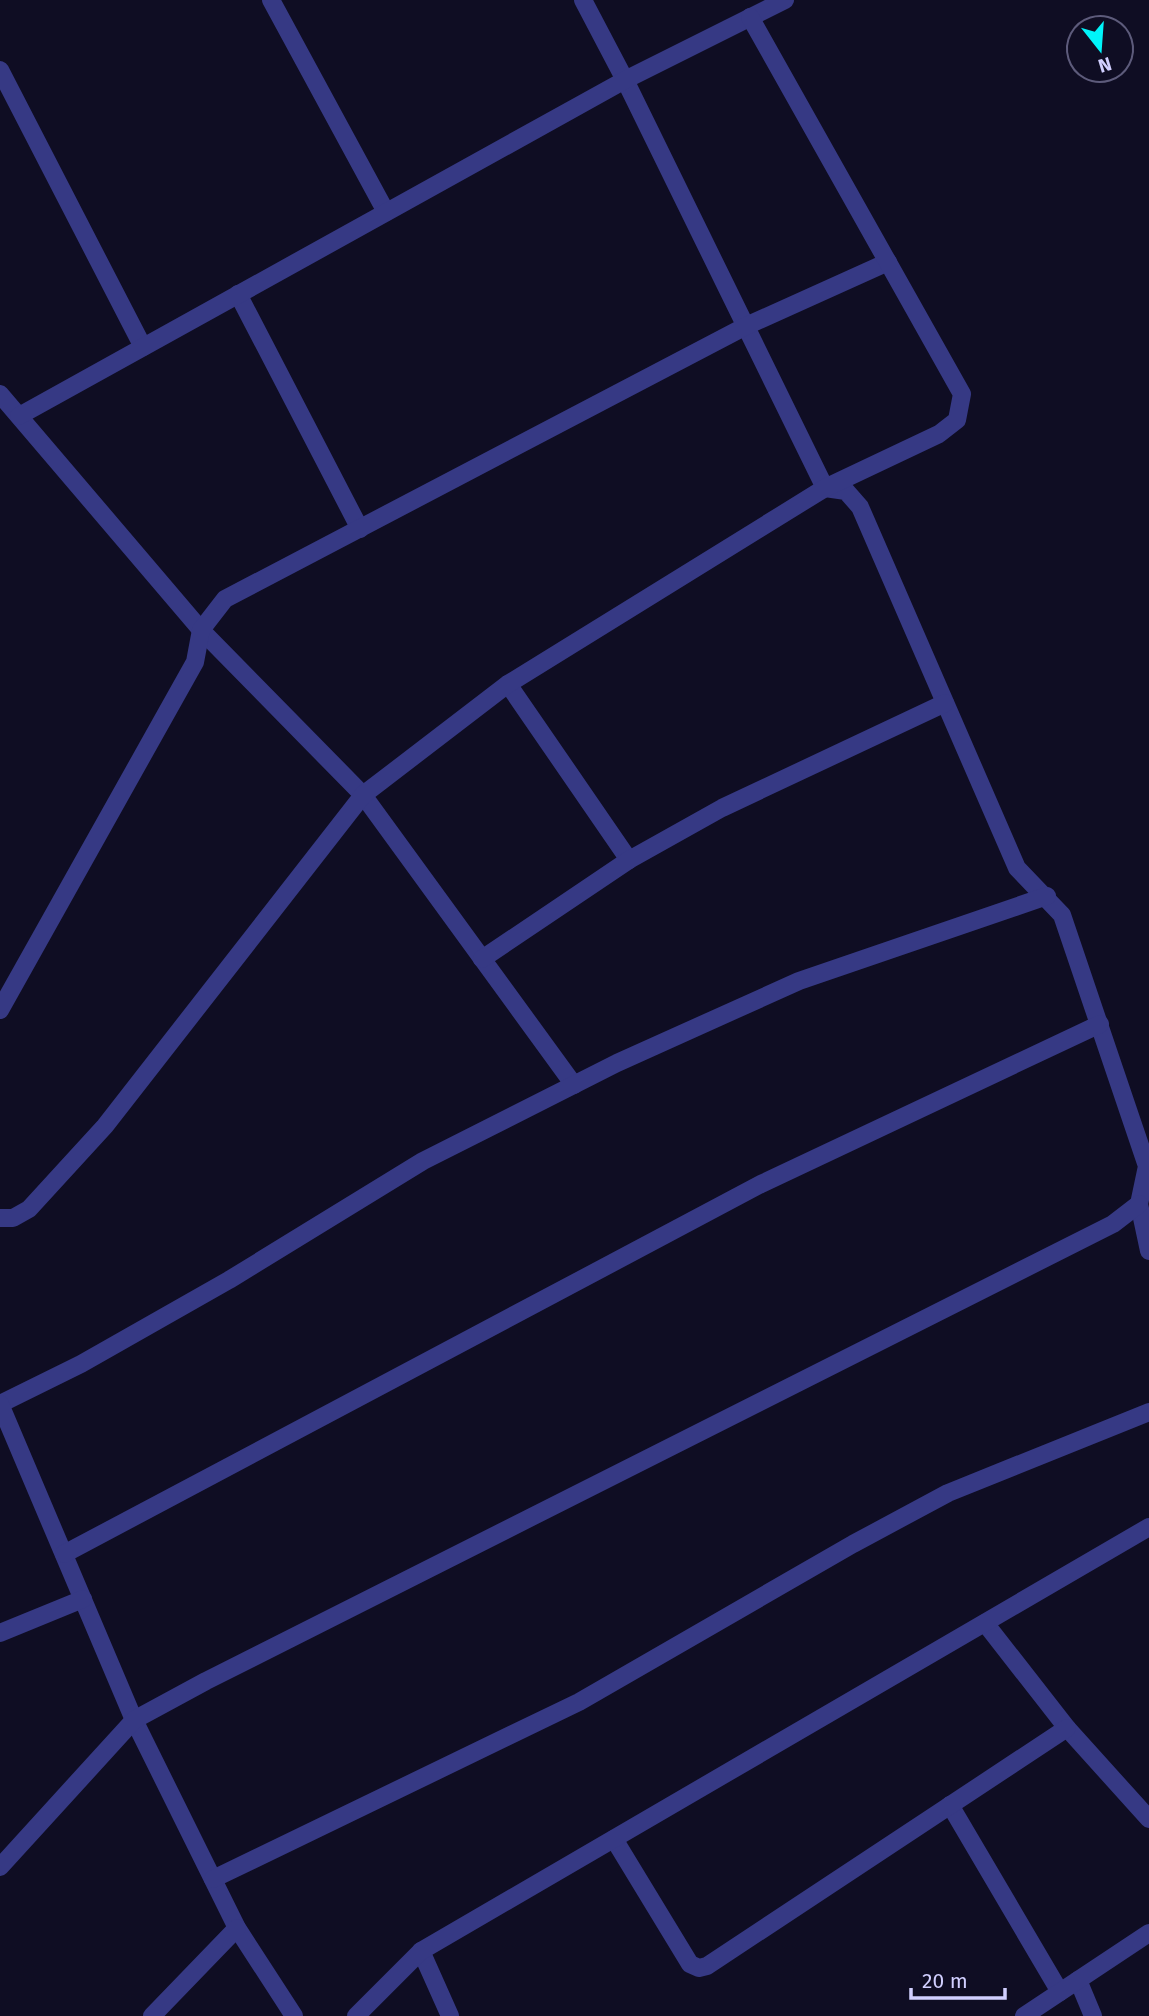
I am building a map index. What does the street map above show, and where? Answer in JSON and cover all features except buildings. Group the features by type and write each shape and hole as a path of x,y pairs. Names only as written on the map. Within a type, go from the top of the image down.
{"street":[{"path":"271,0 386,212"},
{"path":"583,0 625,79 825,488"},
{"path":"19,416 625,79 785,0"},
{"path":"0,1218 13,1218 29,1209 105,1126 363,795 508,684 825,488 939,434 957,420 962,394 750,17"},
{"path":"0,71 143,347"},
{"path":"0,1010 195,662 201,630 225,600 746,326 888,262"},
{"path":"238,294 360,528"},
{"path":"0,394 201,630 363,795 574,1084"},
{"path":"825,488 846,491 860,508 1017,869 1062,915 1147,1166 1139,1204 1149,1251"},
{"path":"508,684 629,860"},
{"path":"482,959 629,860 722,808 945,703"},
{"path":"294,2016 237,1928 134,1720 0,1404 81,1364 217,1286 423,1161 574,1084 799,981 1046,896"},
{"path":"64,1554 761,1184 1100,1024"},
{"path":"0,1867 134,1720 206,1681 1113,1224 1139,1204"},
{"path":"213,1879 579,1702 853,1544 948,1493 1149,1412"},
{"path":"356,2016 421,1951 1147,1528"},
{"path":"0,1633 83,1599"},
{"path":"985,1623 1067,1728 1149,1819"},
{"path":"614,1839 690,1964 699,1968 708,1966 1067,1728"},
{"path":"950,1805 1060,1992"},
{"path":"152,2016 237,1928"},
{"path":"1024,2016 1149,1933"},
{"path":"421,1951 450,2016"},
{"path":"1078,1980 1093,2016"}]}
